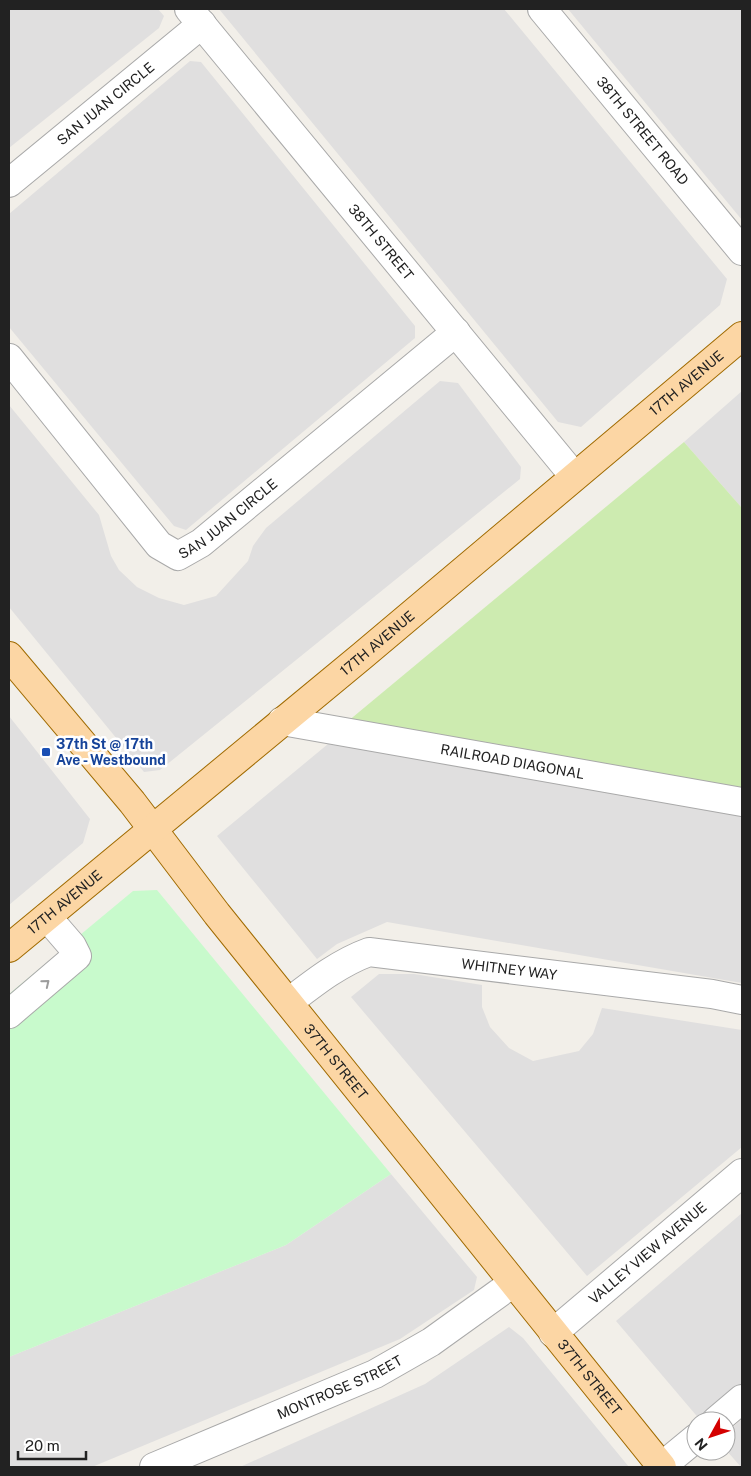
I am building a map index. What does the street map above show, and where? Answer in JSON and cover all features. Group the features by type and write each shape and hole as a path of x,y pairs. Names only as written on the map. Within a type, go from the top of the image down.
{"main road":[{"name":"17TH AVENUE","path":"9,948 362,656 742,336"},
{"name":"37TH STREET","path":"9,656 132,802 152,830 289,1002 662,1467"}],"street":[{"name":"38TH STREET ROAD","path":"542,9 742,252"},
{"name":"SAN JUAN CIRCLE","path":"9,183 196,16"},
{"name":"38TH STREET","path":"196,16 574,476"},
{"name":"SAN JUAN CIRCLE","path":"9,358 159,545 178,556 201,543 456,332"},
{"name":"RAILROAD DIAGONAL","path":"282,721 742,802"},
{"path":"9,1014 77,956 72,946 47,917"},
{"name":"WHITNEY WAY","path":"289,1002 321,976 350,959 369,952 692,992 742,1000"},
{"name":"VALLEY VIEW AVENUE","path":"553,1333 742,1173"},
{"name":"MONTROSE STREET","path":"154,1467 375,1374 431,1342 513,1283"},
{"path":"728,1411 742,1400"},
{"path":"662,1467 686,1447"}],"shaded area":[{"path":"9,9 158,9 164,16 159,28 9,148"},
{"path":"219,9 504,9 727,279 720,305 581,427 558,422"},
{"path":"568,9 742,9 742,220"},
{"path":"190,61 201,62 415,326 415,338 186,530 174,526 9,327 9,214"},
{"path":"440,381 458,383 521,467 520,479 160,770 144,772 9,607 9,405 99,515 111,556 119,570 137,587 159,598 184,605 216,596 248,561 253,546 266,528"},
{"path":"742,391 742,508 684,442"},
{"path":"9,716 90,819 83,843 9,905"},
{"path":"334,739 742,811 742,983 387,922 337,944 317,959 217,836"},
{"path":"379,974 414,974 482,985 482,1007 490,1027 509,1048 533,1061 579,1051 593,1034 602,1008 742,1030 742,1147 587,1276 351,997"},
{"path":"391,1174 477,1277 474,1290 400,1339 92,1467 9,1467 9,1357 286,1245"},
{"path":"742,1213 742,1391 718,1411 692,1411 616,1321"},
{"path":"509,1327 523,1338 629,1467 240,1467 425,1384"},
{"path":"742,1419 742,1467 736,1461 736,1424"}],"green space":[{"path":"684,442 742,508 742,792 347,722"},
{"path":"157,890 391,1174 286,1245 9,1357 9,994 133,891"}],"place":[{"name":"37th St @ 17th Ave - Westbound","path":"46,752"}]}
